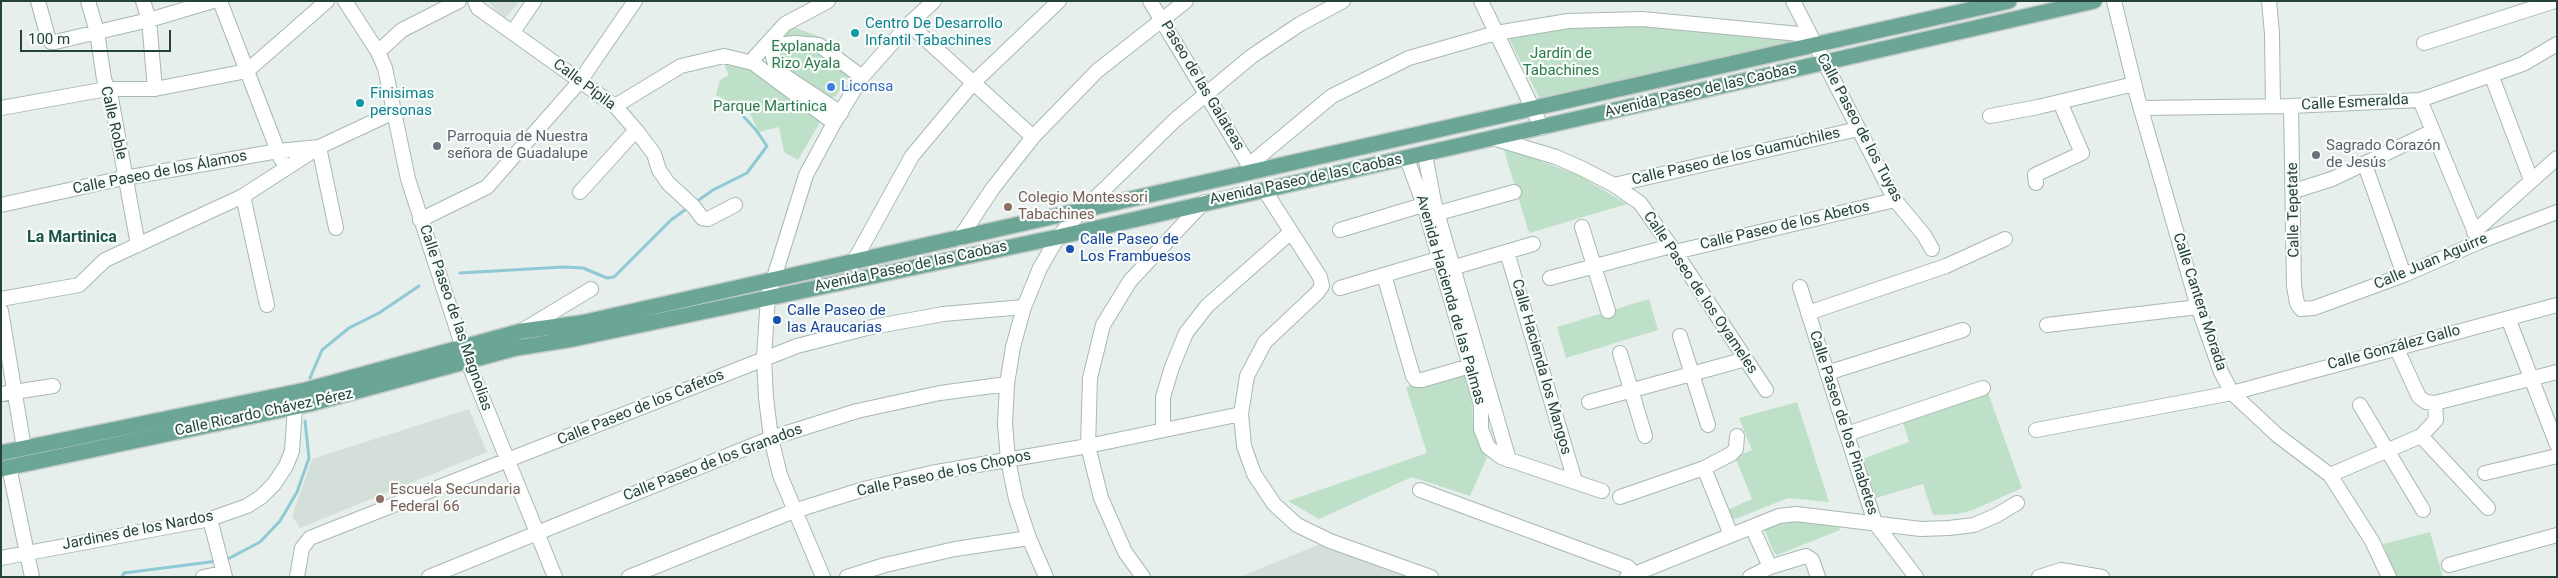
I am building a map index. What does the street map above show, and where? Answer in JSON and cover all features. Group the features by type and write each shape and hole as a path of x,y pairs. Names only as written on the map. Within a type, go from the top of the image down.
{"main road":[{"name":"Avenida Paseo de las Caobas","path":"522,331 581,323 854,263 1082,210 1251,168 1327,155 1813,40 2008,1"},
{"name":"Avenida Paseo de las Caobas","path":"516,348 573,339 1058,237 1204,202 1332,176 1408,163 1542,128 2094,1"},
{"path":"1327,155 1332,176"},
{"name":"Calle Ricardo Chávez Pérez","path":"5,468 303,401 465,353 522,331"},
{"name":"Calle Ricardo Chávez Pérez","path":"465,353 516,348"},
{"name":"Calle Ricardo Chávez Pérez","path":"1,453 303,401"}],"street":[{"path":"38,1 51,42 149,20 213,1"},
{"name":"Calle Roble","path":"88,1 97,31 104,79 138,245"},
{"path":"143,1 149,20 155,89"},
{"path":"220,1 285,170"},
{"path":"1,108 107,88 155,89 247,71 327,1"},
{"name":"Calle Paseo de las Magnolias","path":"345,1 378,52 385,68 408,179 420,220 465,353 554,577"},
{"name":"Calle Pípila","path":"474,1 478,8 615,106 654,154 659,170 705,220 735,205"},
{"path":"512,32 534,1"},
{"path":"420,220 487,188 580,81 635,1"},
{"path":"751,60 775,39 785,24 828,1"},
{"path":"823,577 780,475 771,438 764,358 768,297 806,175 862,77 909,24 934,1"},
{"path":"854,263 912,156 973,83 1059,1"},
{"name":"Paseo de las Galateas","path":"1150,1 1251,168"},
{"path":"959,239 993,188 1033,137 1097,71 1186,1"},
{"path":"1046,577 1029,538 1016,499 1008,460 1005,424 1007,384 1013,347 1024,307 1040,268 1058,237 1082,210 1168,127 1252,56 1300,24 1344,1"},
{"path":"1481,1 1542,128"},
{"name":"Calle Paseo de los Tuyas","path":"1793,1 1894,200 1924,235 1932,249"},
{"name":"Calle Cantera Morada","path":"2114,1 2134,84 2198,307 2220,372 2232,393 2277,435 2330,475 2372,541 2389,577"},
{"path":"2269,1 2272,34 2273,106"},
{"path":"2424,43 2555,1"},
{"path":"378,52 402,30 455,2"},
{"path":"1251,168 1332,96 1409,58 1496,33 1568,21 1642,19 1813,40"},
{"path":"909,24 1033,137"},
{"path":"775,39 773,57 777,70"},
{"path":"775,39 819,45 862,77"},
{"name":"Calle Esmeralda","path":"2141,108 2291,106 2420,100 2492,77 2530,61 2557,44"},
{"path":"615,106 681,66 724,56 751,60 777,70 838,118"},
{"path":"751,60 838,118"},
{"path":"2492,77 2531,180"},
{"path":"1990,116 2060,102 2134,84"},
{"path":"2420,100 2476,237 2531,180 2557,158"},
{"path":"2036,183 2035,175 2082,153 2060,102"},
{"name":"Calle Tepetate","path":"2291,106 2294,191 2294,286 2297,304 2305,310"},
{"path":"1,299 79,286 105,260 243,196 319,146 394,112"},
{"name":"Calle Paseo de los Guamúchiles","path":"1614,185 1858,129"},
{"path":"580,192 636,130"},
{"path":"2294,191 2332,179 2365,165 2433,131"},
{"name":"Calle Paseo de los Oyameles","path":"1496,139 1556,157 1614,185 1640,203 1673,249 1766,390"},
{"path":"319,146 336,228"},
{"name":"Calle Paseo de los Álamos","path":"1,205 125,178 278,151 319,146"},
{"name":"Avenida Hacienda de las Palmas","path":"1426,159 1431,209 1475,364 1481,405 1481,429 1484,439 1495,453 1509,460 1602,490"},
{"name":"Avenida Hacienda de las Palmas","path":"1408,163 1431,209"},
{"path":"2365,165 2404,275"},
{"path":"1264,191 1320,277 1322,286 1265,342 1247,376 1240,414 1244,446 1254,474 1274,504 1297,525 1330,541 1431,577"},
{"path":"1340,230 1514,192"},
{"path":"243,196 267,305"},
{"name":"Calle Paseo de los Abetos","path":"1550,278 1594,266 1894,200"},
{"path":"1143,577 1125,552 1101,498 1088,446 1090,378 1103,325 1130,281 1204,202"},
{"name":"Calle Juan Aguirre","path":"2305,310 2327,304 2404,275 2476,237 2557,212"},
{"path":"1582,227 1608,311"},
{"path":"1162,428 1163,397 1172,367 1186,333 1207,306 1291,232"},
{"path":"1808,313 1946,266 2005,239"},
{"path":"1340,288 1384,275 1507,252 1533,244"},
{"name":"Calle Hacienda los Mangos","path":"1507,252 1575,482"},
{"path":"1384,275 1413,376 1416,380 1475,364"},
{"name":"Calle Paseo de los Pinabetes","path":"1800,287 1875,523 1916,577"},
{"path":"522,331 591,289"},
{"name":"Calle González Gallo","path":"2036,430 2232,393 2396,347 2557,305"},
{"name":"Calle Paseo de los Cafetos","path":"297,577 302,548 310,538 507,462 764,358 797,346 867,328 943,314 1024,307"},
{"path":"2047,325 2198,307"},
{"path":"1,311 8,393 24,448"},
{"path":"2508,318 2557,445"},
{"path":"1827,373 1963,330"},
{"path":"1680,336 1708,425"},
{"path":"2396,347 2422,401 2435,403 2557,372"},
{"path":"1620,353 1645,436"},
{"path":"1590,402 1746,359"},
{"name":"Calle Paseo de los Granados","path":"429,577 771,438 856,411 940,393 1007,384"},
{"path":"8,393 53,386"},
{"path":"1847,434 1983,388"},
{"name":"Jardines de los Nardos","path":"1,558 210,519 247,506 261,497 274,484 292,451 303,401"},
{"path":"2330,475 2421,436 2436,420 2435,403"},
{"path":"2360,405 2423,510"},
{"name":"Calle Paseo de los Chopos","path":"629,577 794,510 864,489 931,473 1088,446 1162,428 1240,414"},
{"path":"1620,497 1704,468 1734,452 1737,436"},
{"path":"2421,436 2488,508"},
{"path":"2485,474 2557,456"},
{"path":"5,468 32,577"},
{"path":"1704,468 1731,535"},
{"path":"1420,490 1628,567 1633,576 1731,535 1788,514 1921,529 1950,528 1974,524 1997,516 2017,503"},
{"path":"203,577 223,572 210,519"},
{"path":"1752,527 1770,567"},
{"path":"2449,565 2557,536"},
{"path":"847,577 884,565 946,551 1029,538"},
{"path":"1750,577 1770,567 1806,556 1812,560 1818,577"},
{"path":"2039,577 2060,570 2102,577"}],"shaded area":[{"path":"487,1 515,1 518,4 505,18"},
{"path":"469,409 487,452 300,528 292,516 312,459"},
{"path":"1320,544 1369,560 1413,577 1240,577"}],"green space":[{"name":"Jardín de Tabachines","path":"1642,23 1798,36 1802,44 1541,101 1509,39 1568,27"},
{"name":"Explanada Rizo Ayala","path":"788,25 818,36 856,65 836,96 828,98 785,69 778,58 780,35"},
{"name":"Parque Martinica","path":"723,62 742,62 818,116 819,124 798,160 784,152 779,127 759,132 749,112 716,95 720,80 729,75"},
{"path":"1503,147 1578,175 1627,204 1529,233"},
{"path":"1649,299 1658,330 1566,358 1557,327"},
{"path":"1466,369 1472,390 1473,427 1489,453 1470,496 1412,477 1319,519 1288,501 1427,453 1406,387"},
{"path":"1987,390 2022,488 1973,510 1957,514 1933,515 1923,484 1876,498 1862,459 1909,442 1902,419"},
{"path":"1797,402 1829,502 1788,498 1730,521 1725,511 1752,499 1735,457 1752,450 1739,418"},
{"path":"1780,518 1837,522 1840,530 1777,555 1774,553 1764,528"},
{"path":"2430,532 2443,577 2396,577 2383,544"}],"waterway":[{"path":"696,202 713,190 747,173 767,146 756,130 733,105"},
{"path":"460,273 563,267 583,268 607,278 614,277 671,220 689,207"},
{"path":"310,378 322,350 349,328 379,313 419,286"},
{"path":"224,561 260,542 280,521 297,492 309,458 305,421"},
{"path":"122,577 124,573 218,561"}],"place":[{"name":"Centro De Desarrollo Infantil Tabachines","path":"855,33"},
{"name":"Liconsa","path":"831,87"},
{"name":"Finisimas personas","path":"360,103"},
{"name":"Parroquia de Nuestra señora de Guadalupe","path":"437,146"},
{"name":"Sagrado Corazón de Jesús","path":"2316,155"},
{"name":"Colegio Montessori Tabachines","path":"1008,207"},
{"name":"Calle Paseo de Los Frambuesos","path":"1070,249"},
{"name":"Calle Paseo de las Araucarias","path":"777,320"},
{"name":"Escuela Secundaria Federal 66","path":"380,499"}],"district":[{"name":"La Martinica","path":"72,238"}]}
